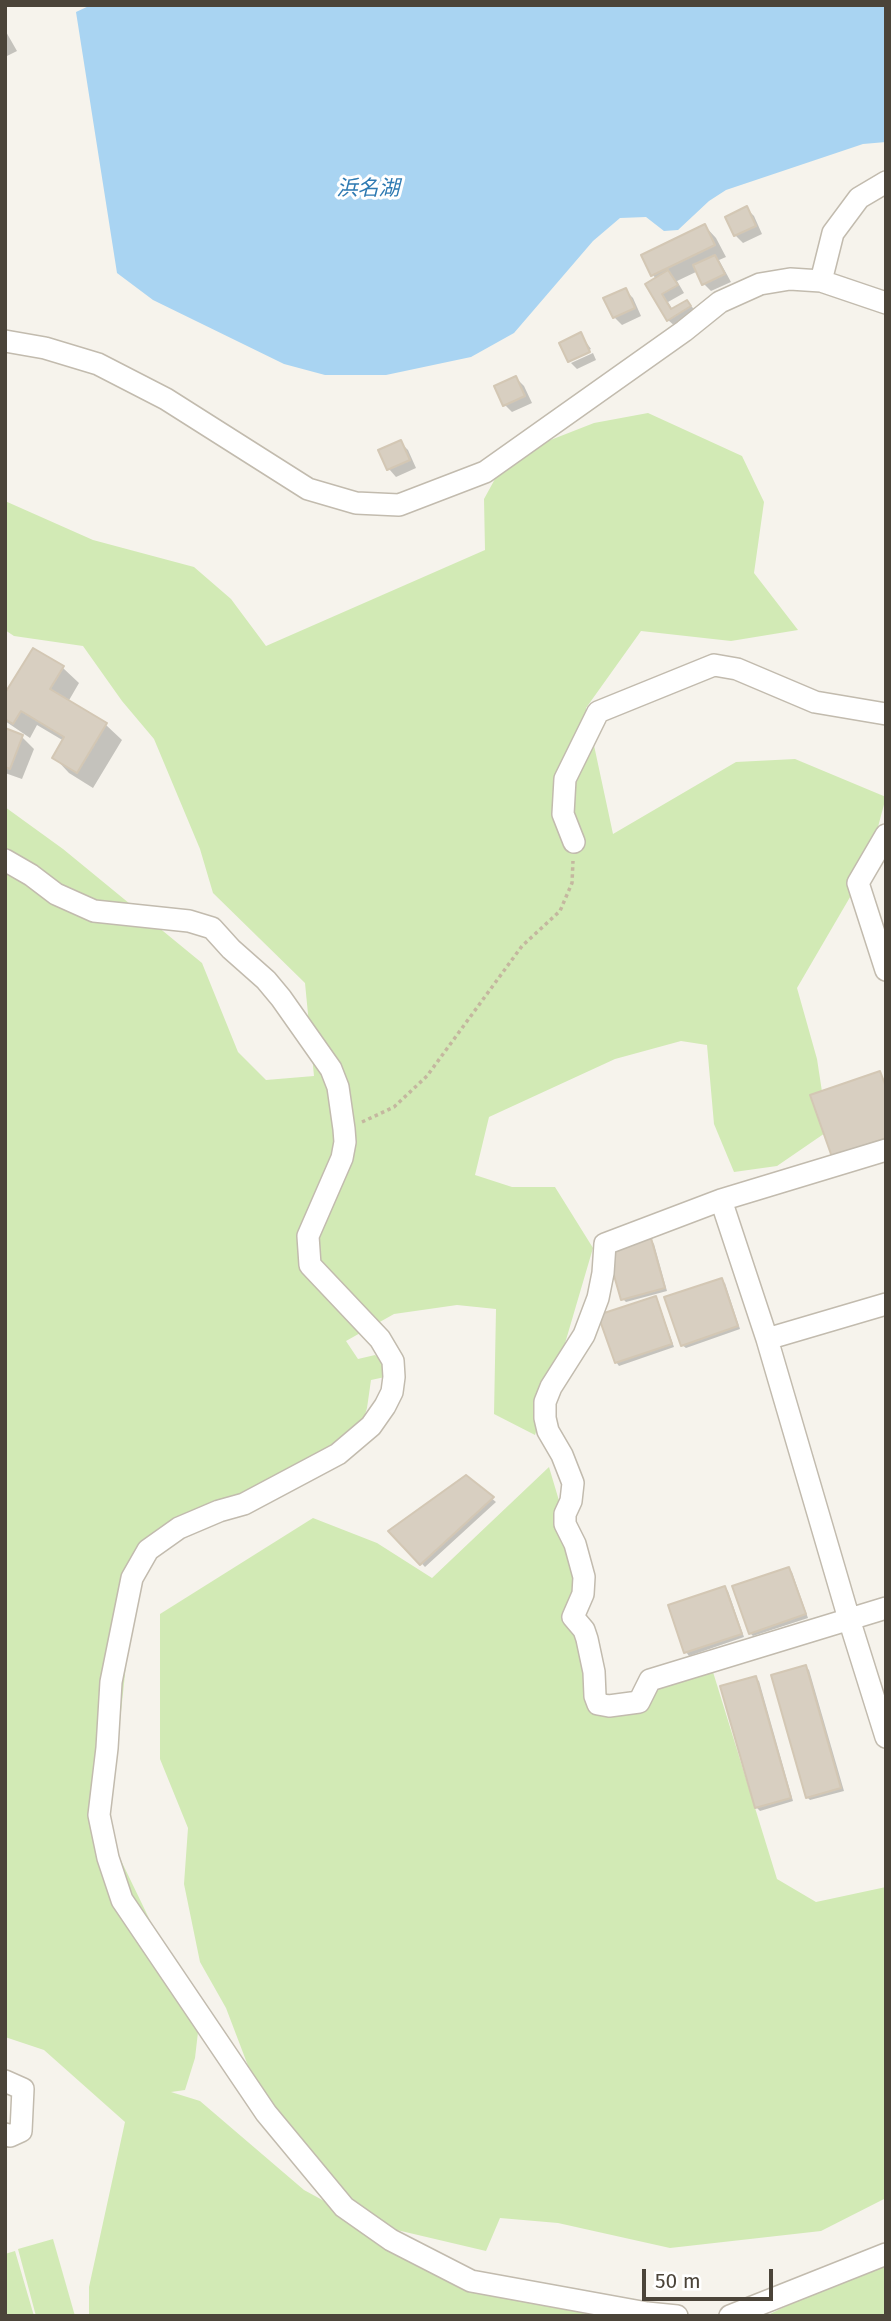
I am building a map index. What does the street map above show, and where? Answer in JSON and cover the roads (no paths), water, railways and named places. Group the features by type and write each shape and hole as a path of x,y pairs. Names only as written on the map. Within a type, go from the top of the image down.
{"street":[{"path":"821,281 833,233 859,198 886,181"},
{"path":"5,341 45,348 98,364 166,400 308,489 356,503 399,505 485,472 684,331 720,302 760,284 790,279 821,281 886,303"},
{"path":"574,842 564,814 565,779 598,712 714,664 737,670 815,702 886,714"},
{"path":"886,835 858,883 886,970"},
{"path":"5,860 31,874 56,894 94,911 189,921 212,928 266,980 317,1046 338,1087 345,1142 342,1158 308,1236 310,1265 380,1339 393,1361 392,1392 371,1426 338,1454 244,1504 219,1511 180,1528 148,1550 132,1578 111,1682 99,1815 108,1858 122,1900 265,2112 344,2207 391,2239 471,2281 677,2316"},
{"path":"886,1150 721,1200 605,1244 598,1298 584,1335 551,1387 545,1402 548,1431 562,1455 573,1483 565,1524 575,1544 584,1577 583,1594 573,1617 584,1630 587,1639 598,1704 609,1706 639,1702 650,1680 886,1608"},
{"path":"721,1200 767,1339 886,1737"},
{"path":"767,1339 886,1304"},
{"path":"5,2081 23,2089 21,2131 10,2136 5,2134"},
{"path":"730,2316 886,2254"}],"water":[{"name":"浜名湖","path":"91,5 886,5 886,142 863,144 726,190 709,201 678,230 664,231 646,217 620,218 593,241 514,333 471,357 386,375 325,375 284,364 153,300 117,273 76,12"}]}
